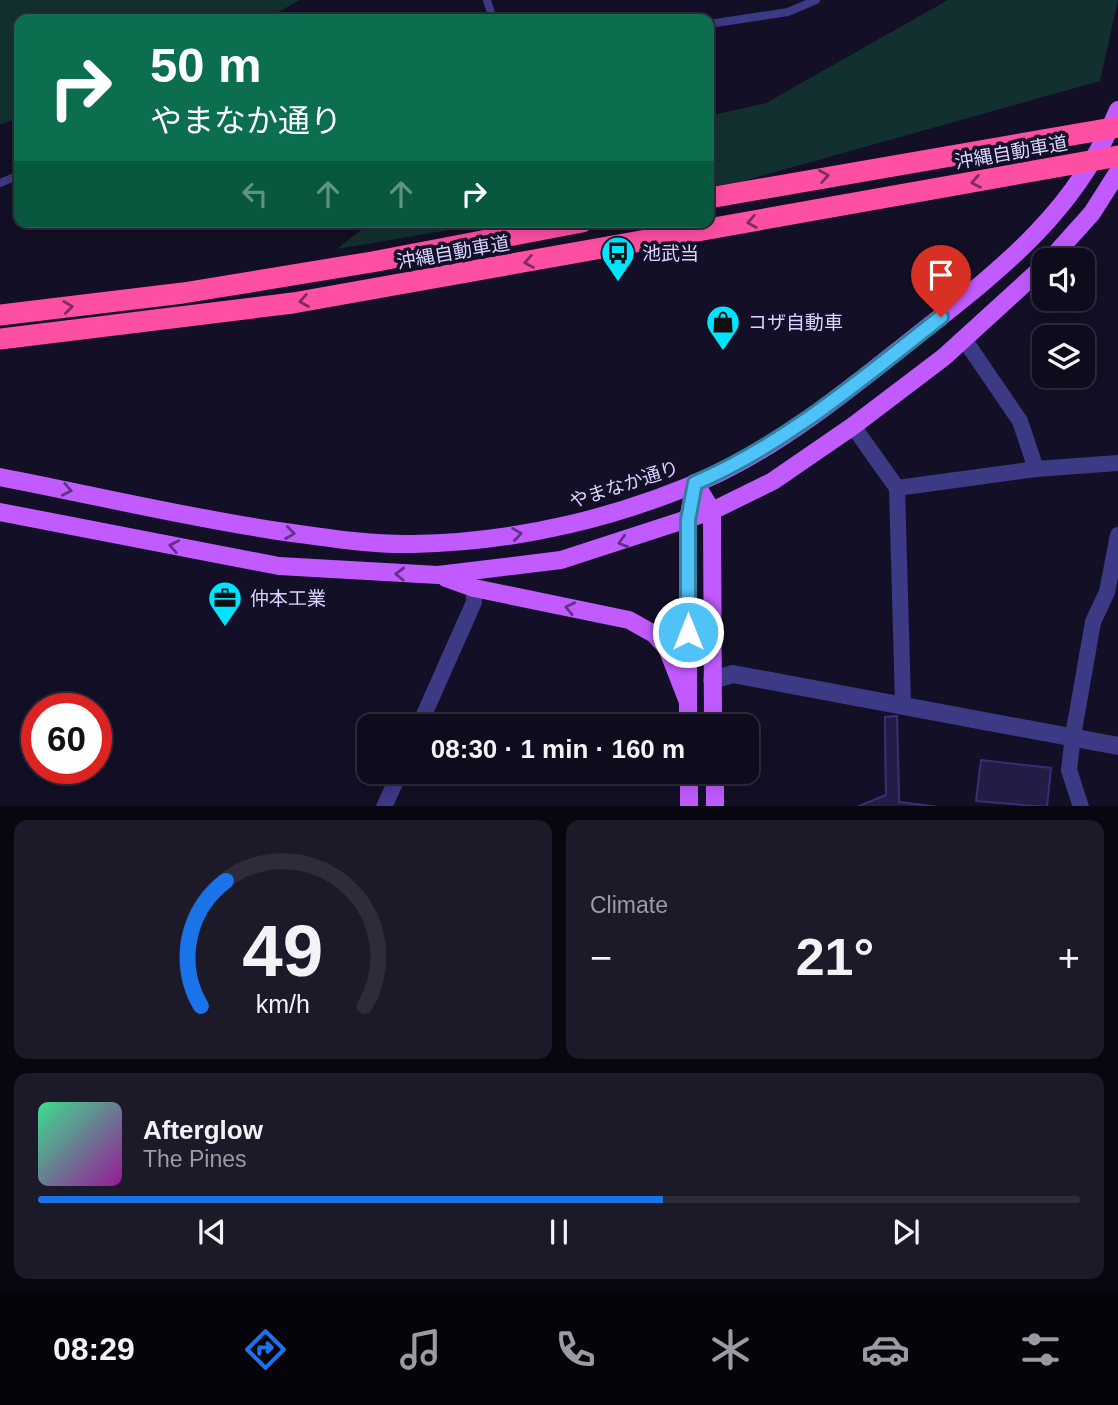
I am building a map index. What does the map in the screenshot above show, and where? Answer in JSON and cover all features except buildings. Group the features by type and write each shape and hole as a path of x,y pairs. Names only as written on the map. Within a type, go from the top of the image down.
{"highway":[{"name":"沖縄自動車道","path":"714,197 1118,127"},
{"name":"沖縄自動車道","path":"0,339 293,303 1118,156"},
{"name":"沖縄自動車道","path":"0,315 183,293 372,262 550,228"}],"main road":[{"name":"やまなか通り","path":"0,477 241,525 321,537 410,544 468,541 553,528 630,508 722,471 849,390 1008,262 1041,231 1074,191 1105,141 1118,110"},
{"path":"1061,248 1092,213 1118,172"},
{"path":"1092,213 1118,200"},
{"path":"0,512 279,566 438,575 561,560 688,520 772,481 853,426 964,339 1032,277"},
{"path":"695,483 712,511 713,714"},
{"path":"688,714 688,520 695,483"},
{"path":"438,575 474,588 629,620 654,634 667,648 688,702"},
{"path":"689,784 689,806"},
{"path":"715,784 715,806"}],"street":[{"path":"964,339 1020,421 1036,468"},
{"path":"853,426 897,488 903,703"},
{"path":"897,488 1036,468 1118,463"},
{"path":"1081,806 1069,770 1073,736 1093,622 1107,592 1118,535"},
{"path":"424,714 474,602 474,588"},
{"path":"712,680 733,674 903,703 1118,746"},
{"path":"384,806 395,784"}],"lane":[{"path":"714,23 788,12 816,0"}],"green space":[{"path":"0,0 300,0 275,14 14,14 14,120 0,125"},
{"path":"948,0 1118,0 1100,81 740,182 714,186 714,115 766,103"},
{"path":"363,228 461,228 337,249"}],"place":[{"name":"池武当","path":"618,283"},
{"name":"コザ自動車","path":"723,352"},
{"name":"仲本工業","path":"225,628"}],"route":[{"path":"688,632 688,520 695,483 722,471 849,390 941,317"}]}
